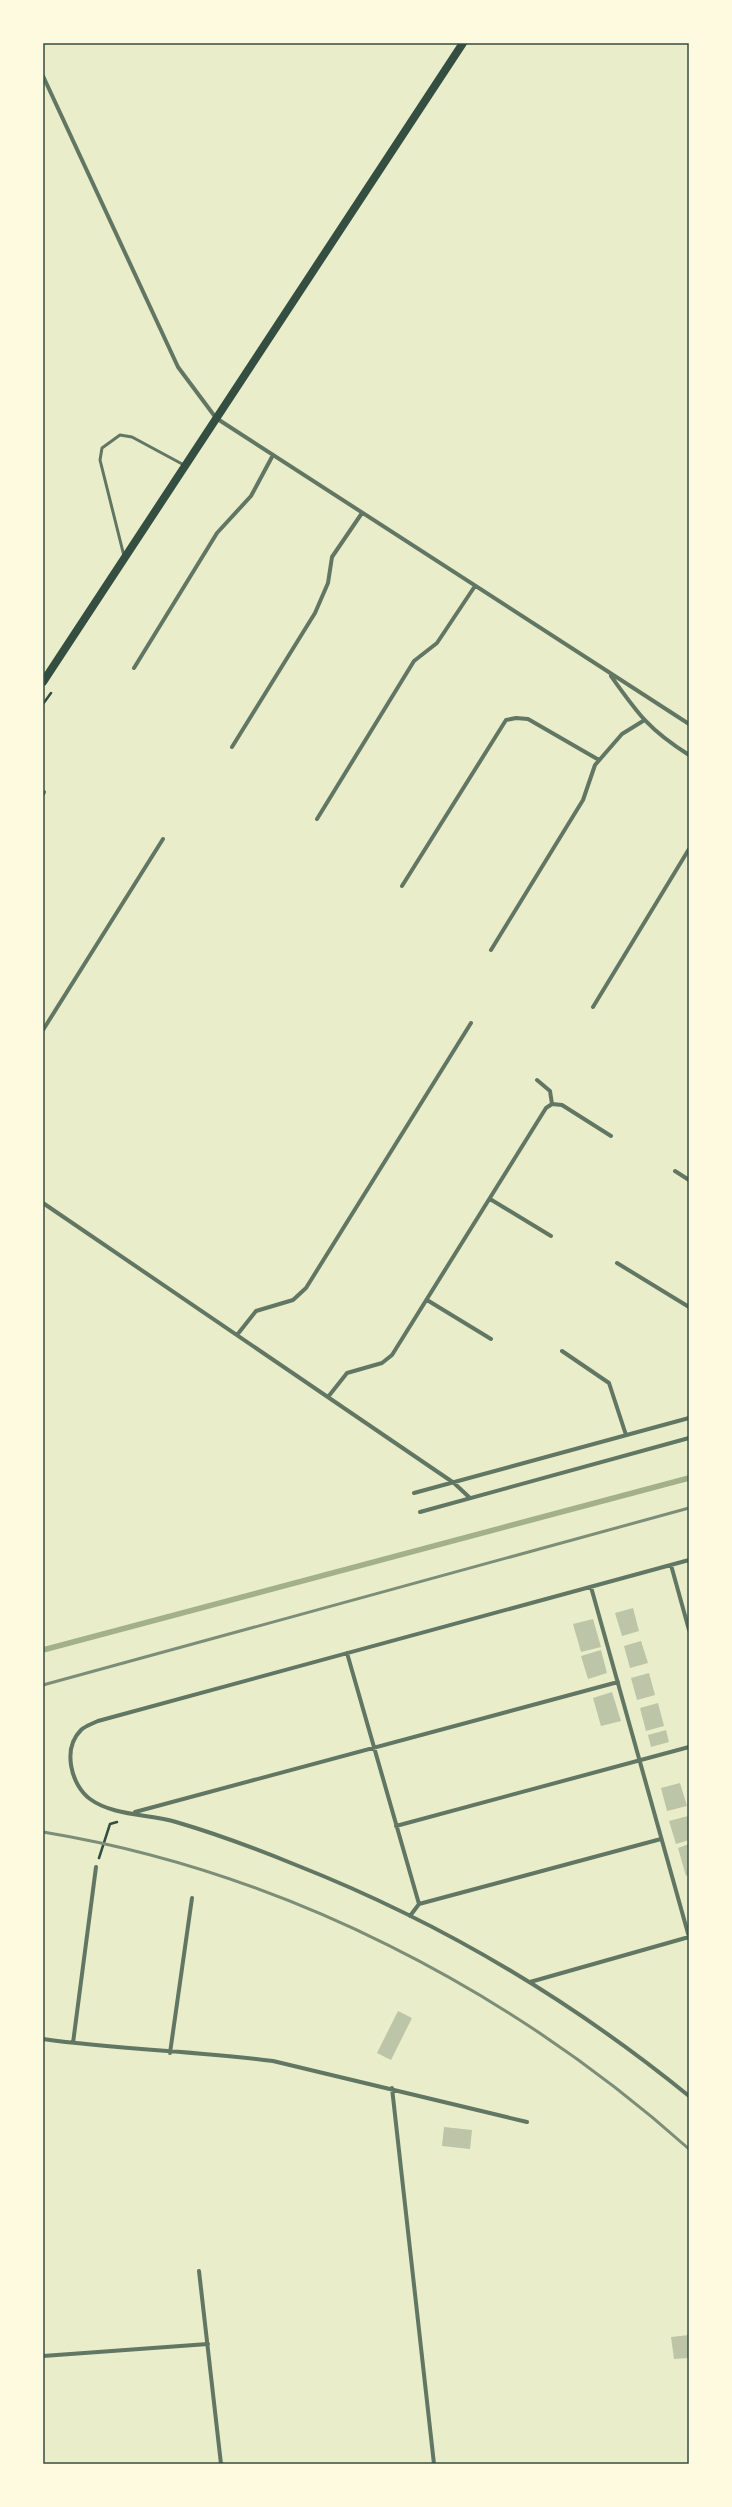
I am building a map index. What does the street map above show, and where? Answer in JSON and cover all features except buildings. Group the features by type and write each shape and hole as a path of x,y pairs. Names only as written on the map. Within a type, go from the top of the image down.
{"main road":[{"path":"43,682 463,43"}],"street":[{"path":"43,76 178,367 216,418 609,674 689,724"},
{"path":"134,668 218,533 251,496 273,456"},
{"path":"232,747 315,613 328,583 332,557 362,513"},
{"path":"317,819 414,661 437,643 474,586"},
{"path":"609,674 643,721 664,740 689,755"},
{"path":"402,886 506,720 516,718 528,719 599,760"},
{"path":"491,950 583,800 595,765 622,734 643,721"},
{"path":"43,1030 164,839"},
{"path":"593,1007 689,849"},
{"path":"237,1335 256,1312 292,1300 306,1288 471,1023"},
{"path":"536,1080 550,1091 552,1104"},
{"path":"328,1397 347,1373 357,1368 382,1362 392,1355 546,1108 552,1104 562,1105 611,1136"},
{"path":"675,1171 689,1180"},
{"path":"490,1198 551,1236"},
{"path":"43,1203 454,1483 470,1498"},
{"path":"617,1263 689,1307"},
{"path":"427,1300 491,1339"},
{"path":"562,1351 609,1383 626,1435"},
{"path":"414,1493 689,1418"},
{"path":"420,1512 689,1438"},
{"path":"689,1560 98,1721 81,1730 73,1743 71,1759 75,1779 82,1791 98,1804 174,1822 244,1845 345,1885 410,1916 464,1944 530,1982 634,2052 689,2096"},
{"path":"671,1565 689,1630"},
{"path":"530,1982 689,1937 591,1587"},
{"path":"347,1653 373,1748 419,1904"},
{"path":"133,1813 618,1682"},
{"path":"396,1826 689,1746"},
{"path":"410,1916 419,1904 661,1839"},
{"path":"73,2043 96,1867"},
{"path":"170,2053 192,1898"},
{"path":"43,2039 170,2053 238,2056 273,2062 392,2088 527,2122"},
{"path":"392,2088 434,2464"},
{"path":"200,2271 221,2464"},
{"path":"43,2356 208,2344"}],"lane":[{"path":"125,557 100,460 102,448 120,436 132,437 185,466"}],"path":[{"path":"96,1867 110,1824 133,1813"}],"waterway":[{"path":"43,1650 689,1478"}],"railway":[{"path":"43,1685 689,1508"},
{"path":"43,1832 132,1850 219,1875 305,1907 388,1945 469,1989 546,2037 620,2091 689,2149"}]}
